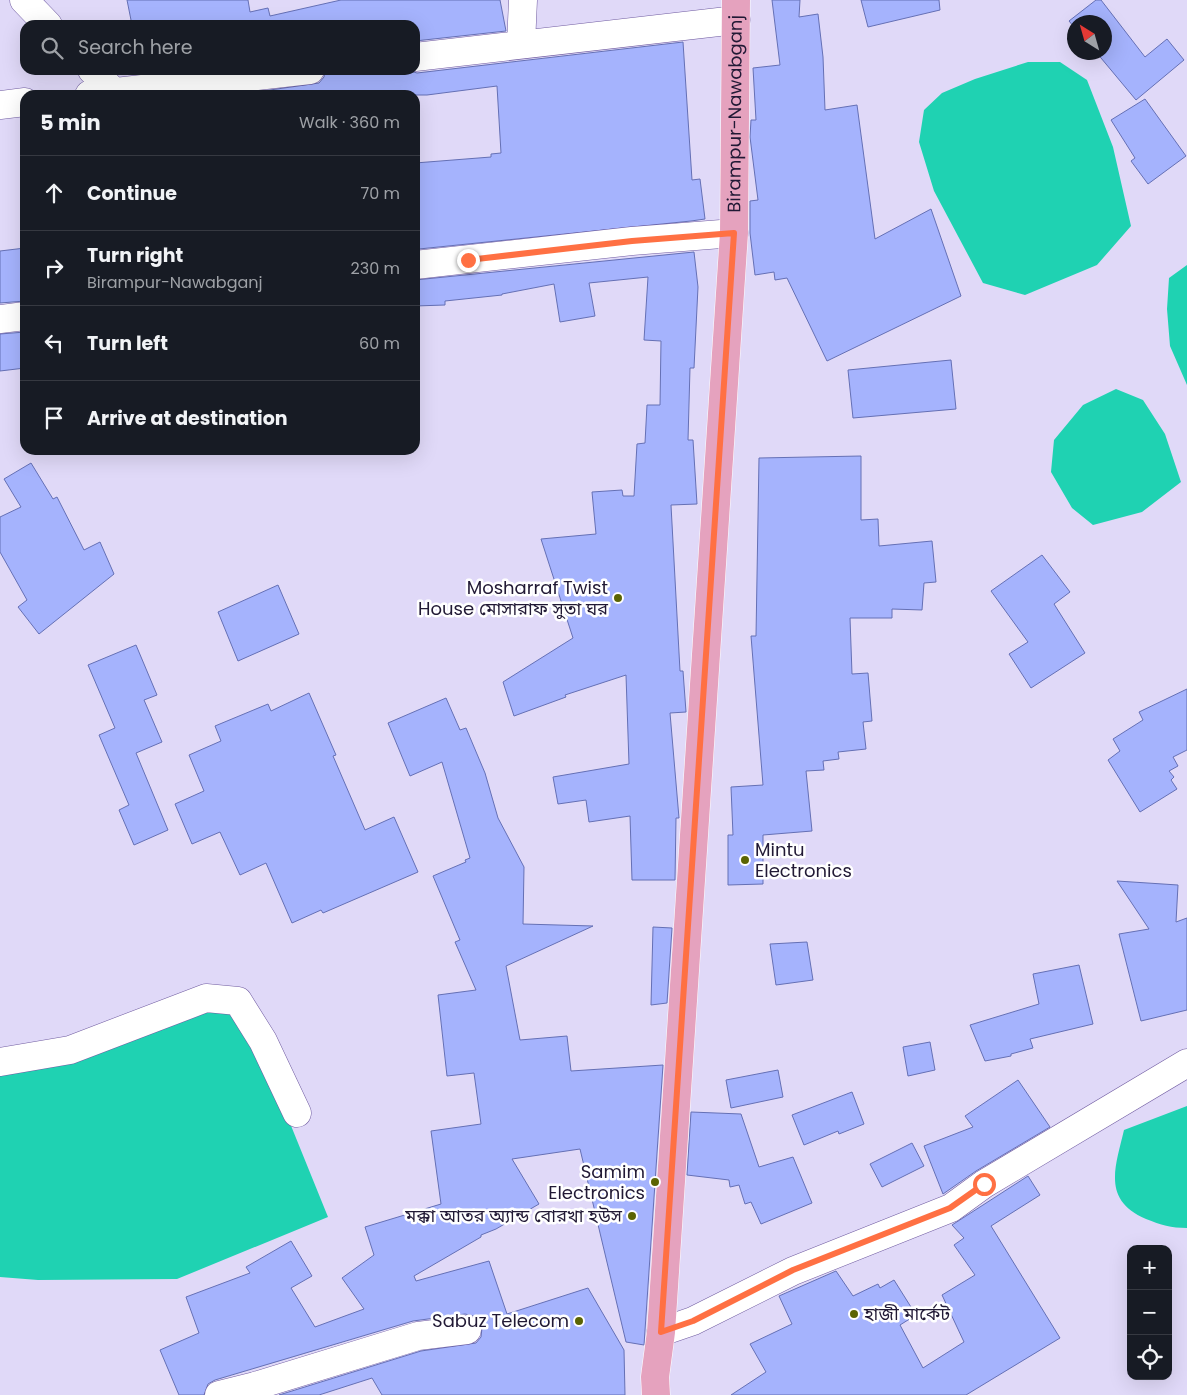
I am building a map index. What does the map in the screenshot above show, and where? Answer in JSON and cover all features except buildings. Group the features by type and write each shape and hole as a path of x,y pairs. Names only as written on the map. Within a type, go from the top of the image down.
{"main road":[{"name":"Birampur-Nawabganj","path":"656,1395 734,233 736,10"}],"street":[{"path":"24,0 43,20"},
{"path":"521,44 523,0"},
{"path":"420,56 521,44 736,10"},
{"path":"94,75 100,90"},
{"path":"137,90 267,75"},
{"path":"0,105 20,103"},
{"path":"420,264 632,241 734,233"},
{"path":"0,319 20,317"},
{"path":"0,1062 70,1050 206,998 238,1001 263,1041 297,1113"},
{"path":"661,1332 693,1321 793,1270 950,1208 984,1184 1187,1062"},
{"path":"218,1395 418,1336 467,1330"}],"shaded area":[{"path":"1028,62 1060,62 1087,80 1113,147 1131,226 1097,265 1025,295 983,283 934,191 919,142 924,110 942,93 975,79"},
{"path":"1187,265 1187,385 1170,346 1167,309 1169,278"},
{"path":"1116,389 1143,400 1165,434 1181,482 1142,512 1093,525 1072,508 1051,472 1054,440 1083,405"},
{"path":"224,1003 264,1059 328,1217 177,1279 38,1280 0,1277 0,1076 72,1060"},
{"path":"1187,1106 1187,1228 1161,1224 1146,1219 1132,1211 1117,1193 1115,1170 1124,1130"}],"place":[{"name":"Mosharraf Twist House মোসারাফ সুতা ঘর","path":"618,598"},
{"name":"Mintu Electronics","path":"745,860"},
{"name":"Samim Electronics","path":"655,1182"},
{"name":"মক্কা আতর অ্যান্ড বোরখা হউস","path":"632,1216"},
{"name":"হাজী মার্কেট","path":"854,1314"},
{"name":"Sabuz Telecom","path":"579,1321"}],"route":[{"path":"468,260 632,241 734,233 661,1332 727,1306 793,1270 950,1208 984,1184"}]}
